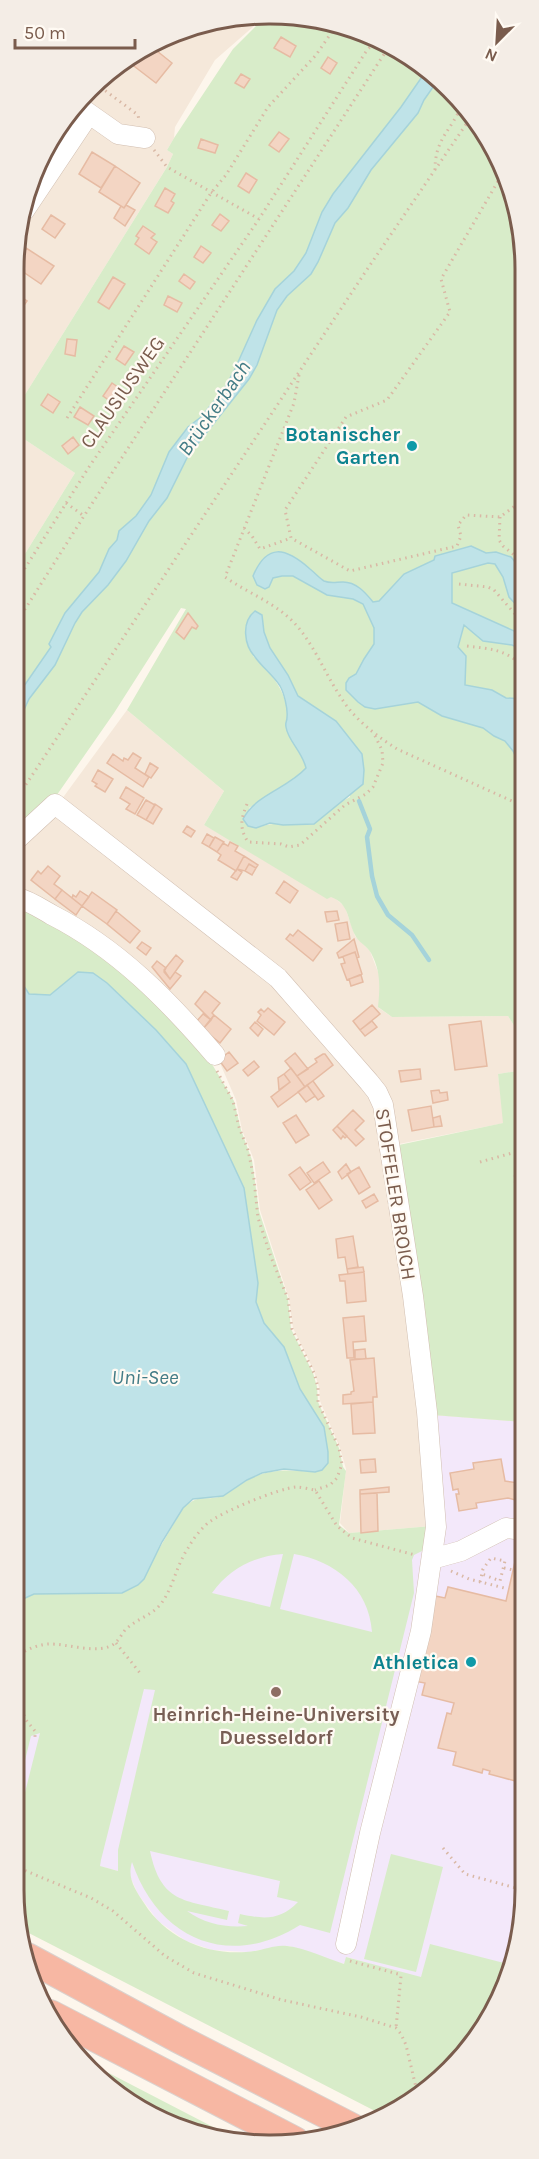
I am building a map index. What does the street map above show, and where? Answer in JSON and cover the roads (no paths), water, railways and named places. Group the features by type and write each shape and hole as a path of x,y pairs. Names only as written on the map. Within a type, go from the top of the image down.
{"highway":[{"path":"35,1961 179,2039 344,2123"},
{"path":"62,2020 282,2134"}],"street":[{"path":"39,185 84,110 118,134 145,138"},
{"name":"STOFFELER BROICH","path":"24,833 55,804 278,978 377,1092 383,1104 413,1296 426,1400 436,1527 421,1630 370,1833 346,1952"},
{"path":"24,901 74,926 112,952 138,973 189,1024 215,1055"},
{"path":"432,1559 461,1551 506,1528 515,1529"}],"water":[{"name":"Brückerbach","path":"422,77 433,87 418,113 371,170 348,208 335,223 311,274 287,296 277,310 257,365 249,379 188,456 167,498 149,521 126,561 108,585 82,612 55,665 29,699 24,710 24,686 51,647 49,644 65,613 99,572 109,549 117,540 119,531 136,516 151,495 169,452 188,427 201,417 224,389 257,320 275,289 294,271 306,253 322,212 333,194"},
{"path":"471,546 486,553 496,552 511,557 515,562 515,603 509,597 503,577 495,564 488,563 452,573 452,603 515,631 515,646 483,641 464,625 458,647 466,656 465,685 492,690 506,698 515,699 515,755 505,741 483,728 442,716 418,702 375,709 365,707 346,690 349,678 356,674 374,644 374,628 363,604 353,599 327,595 293,576 273,578 269,587 265,589 257,585 253,576 264,558 271,553 285,553 293,556 324,581 348,582 356,586 373,602 379,601 404,574 434,560 435,556"},
{"path":"255,611 262,615 264,632 270,648 288,675 298,696 336,721 362,754 363,784 314,824 270,823 256,828 248,826 243,819 256,803 306,768 287,732 287,710 280,686 251,652 246,640 246,627"},
{"name":"Uni-See","path":"78,972 93,973 107,983 156,1030 186,1064 244,1188 258,1283 256,1302 264,1323 284,1347 300,1389 324,1427 328,1463 322,1470 315,1472 284,1469 262,1473 223,1496 193,1499 183,1508 162,1542 144,1579 138,1585 122,1593 34,1594 24,1598 24,986 29,994 50,995"}],"waterway":[{"path":"359,801 370,829 367,837 377,896 388,915 412,935 429,960"}],"place":[{"name":"Botanischer Garten","path":"412,446"},
{"name":"Athletica","path":"471,1662"},
{"name":"Heinrich-Heine-University Duesseldorf","path":"276,1692"}]}
